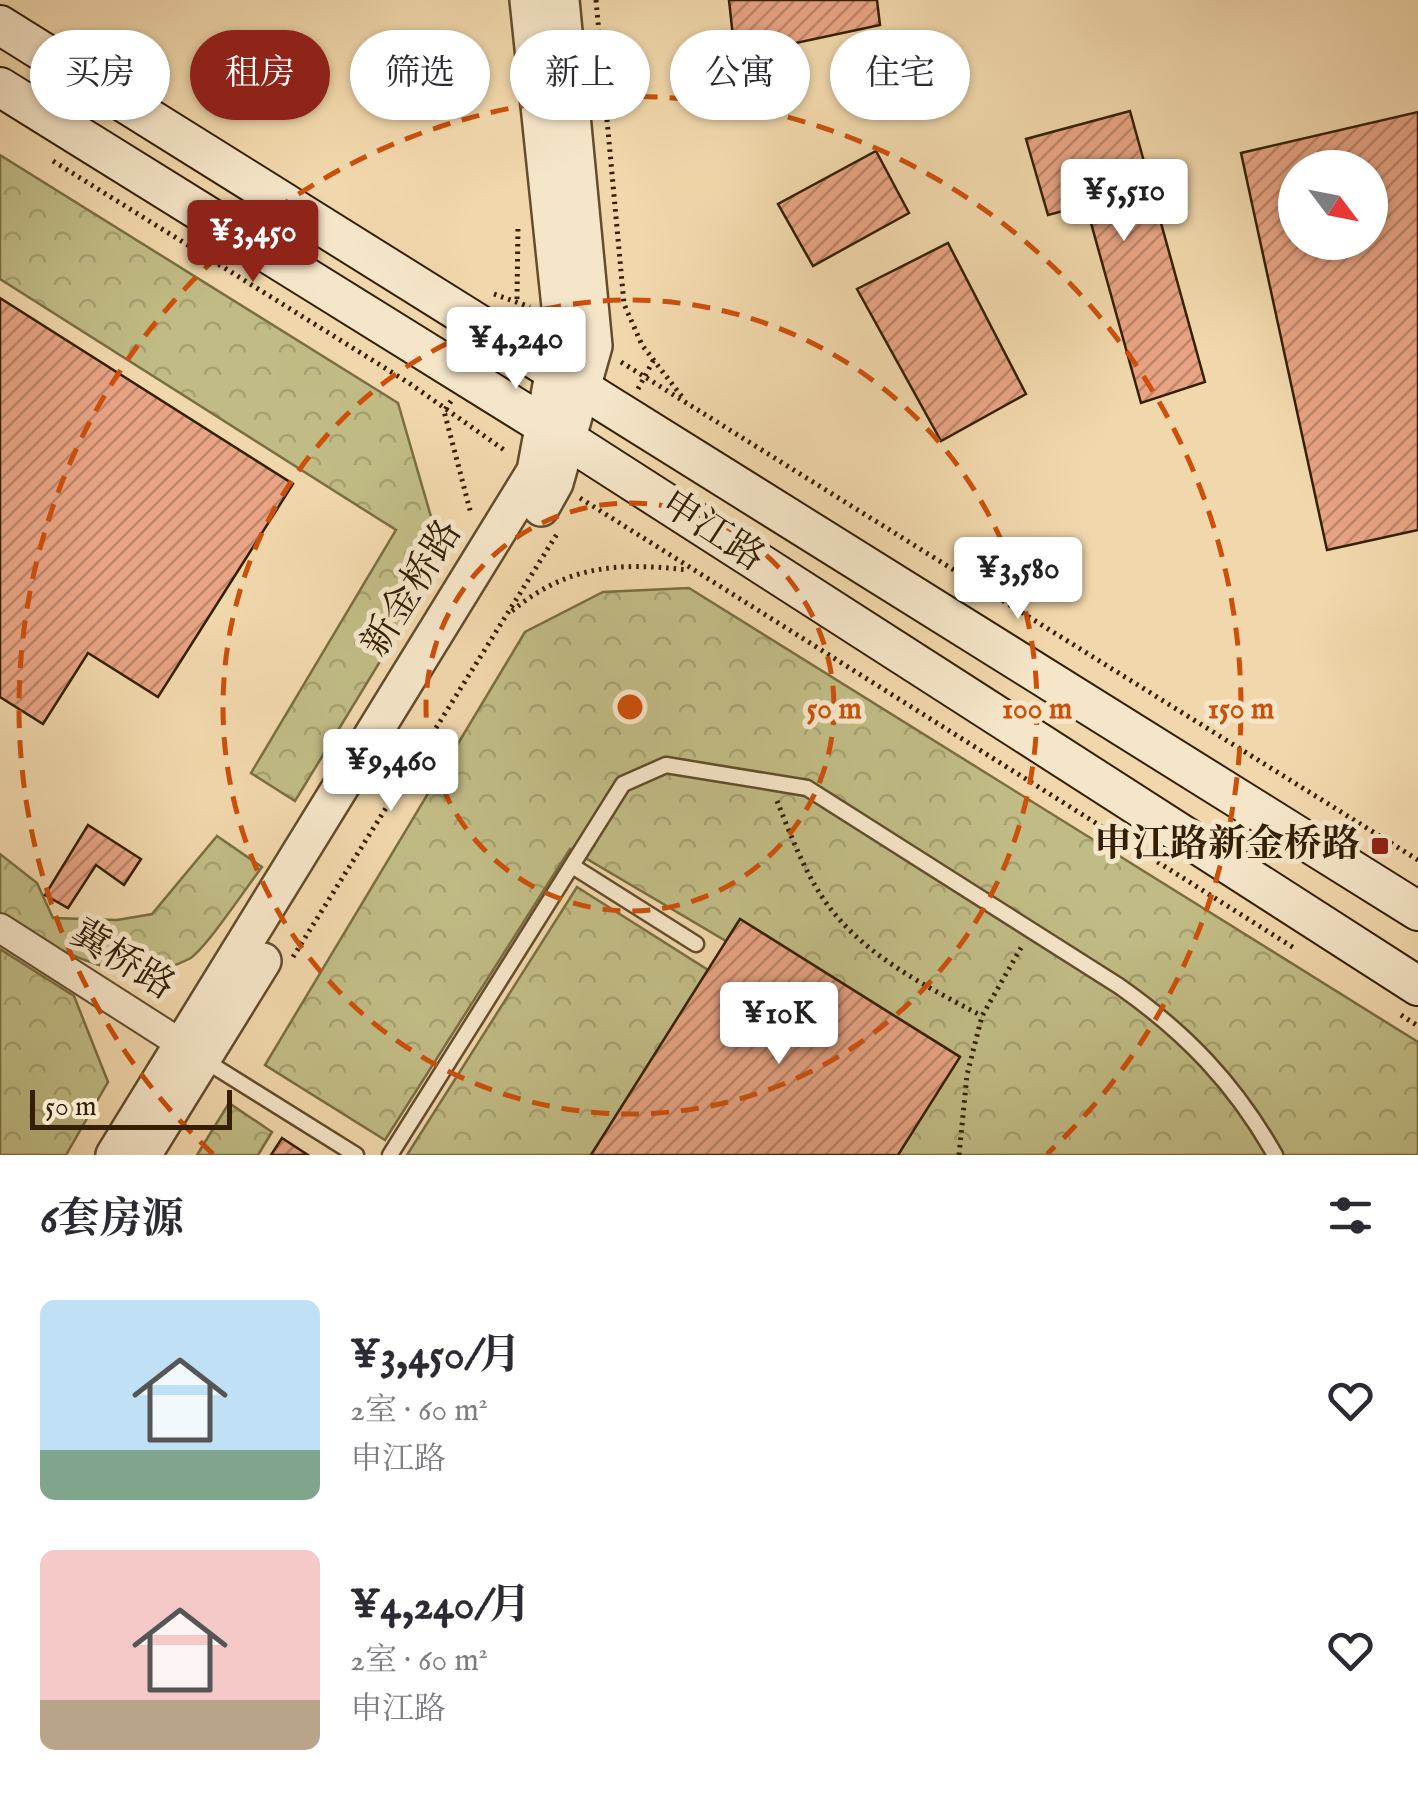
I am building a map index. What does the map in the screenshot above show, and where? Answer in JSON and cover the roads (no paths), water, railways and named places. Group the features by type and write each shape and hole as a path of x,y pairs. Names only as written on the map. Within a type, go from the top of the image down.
{"main road":[{"name":"申江路","path":"0,24 1418,910"},
{"name":"申江路","path":"0,87 555,432 1418,986"}],"street":[{"name":"新金桥路","path":"114,1155 193,1052 550,493 555,432 568,382 528,0"},
{"name":"新金桥路","path":"561,0 594,346 568,382"},
{"name":"冀桥路","path":"0,928 193,1052"},
{"name":"新金桥路","path":"143,1155 193,1052"}],"lane":[{"path":"390,1155 624,784 666,765 808,788 1032,930 1167,1020 1216,1067 1275,1155"},
{"path":"574,868 696,944"},
{"path":"193,1052 356,1155"}],"place":[{"name":"申江路新金桥路","path":"1380,846"}]}
